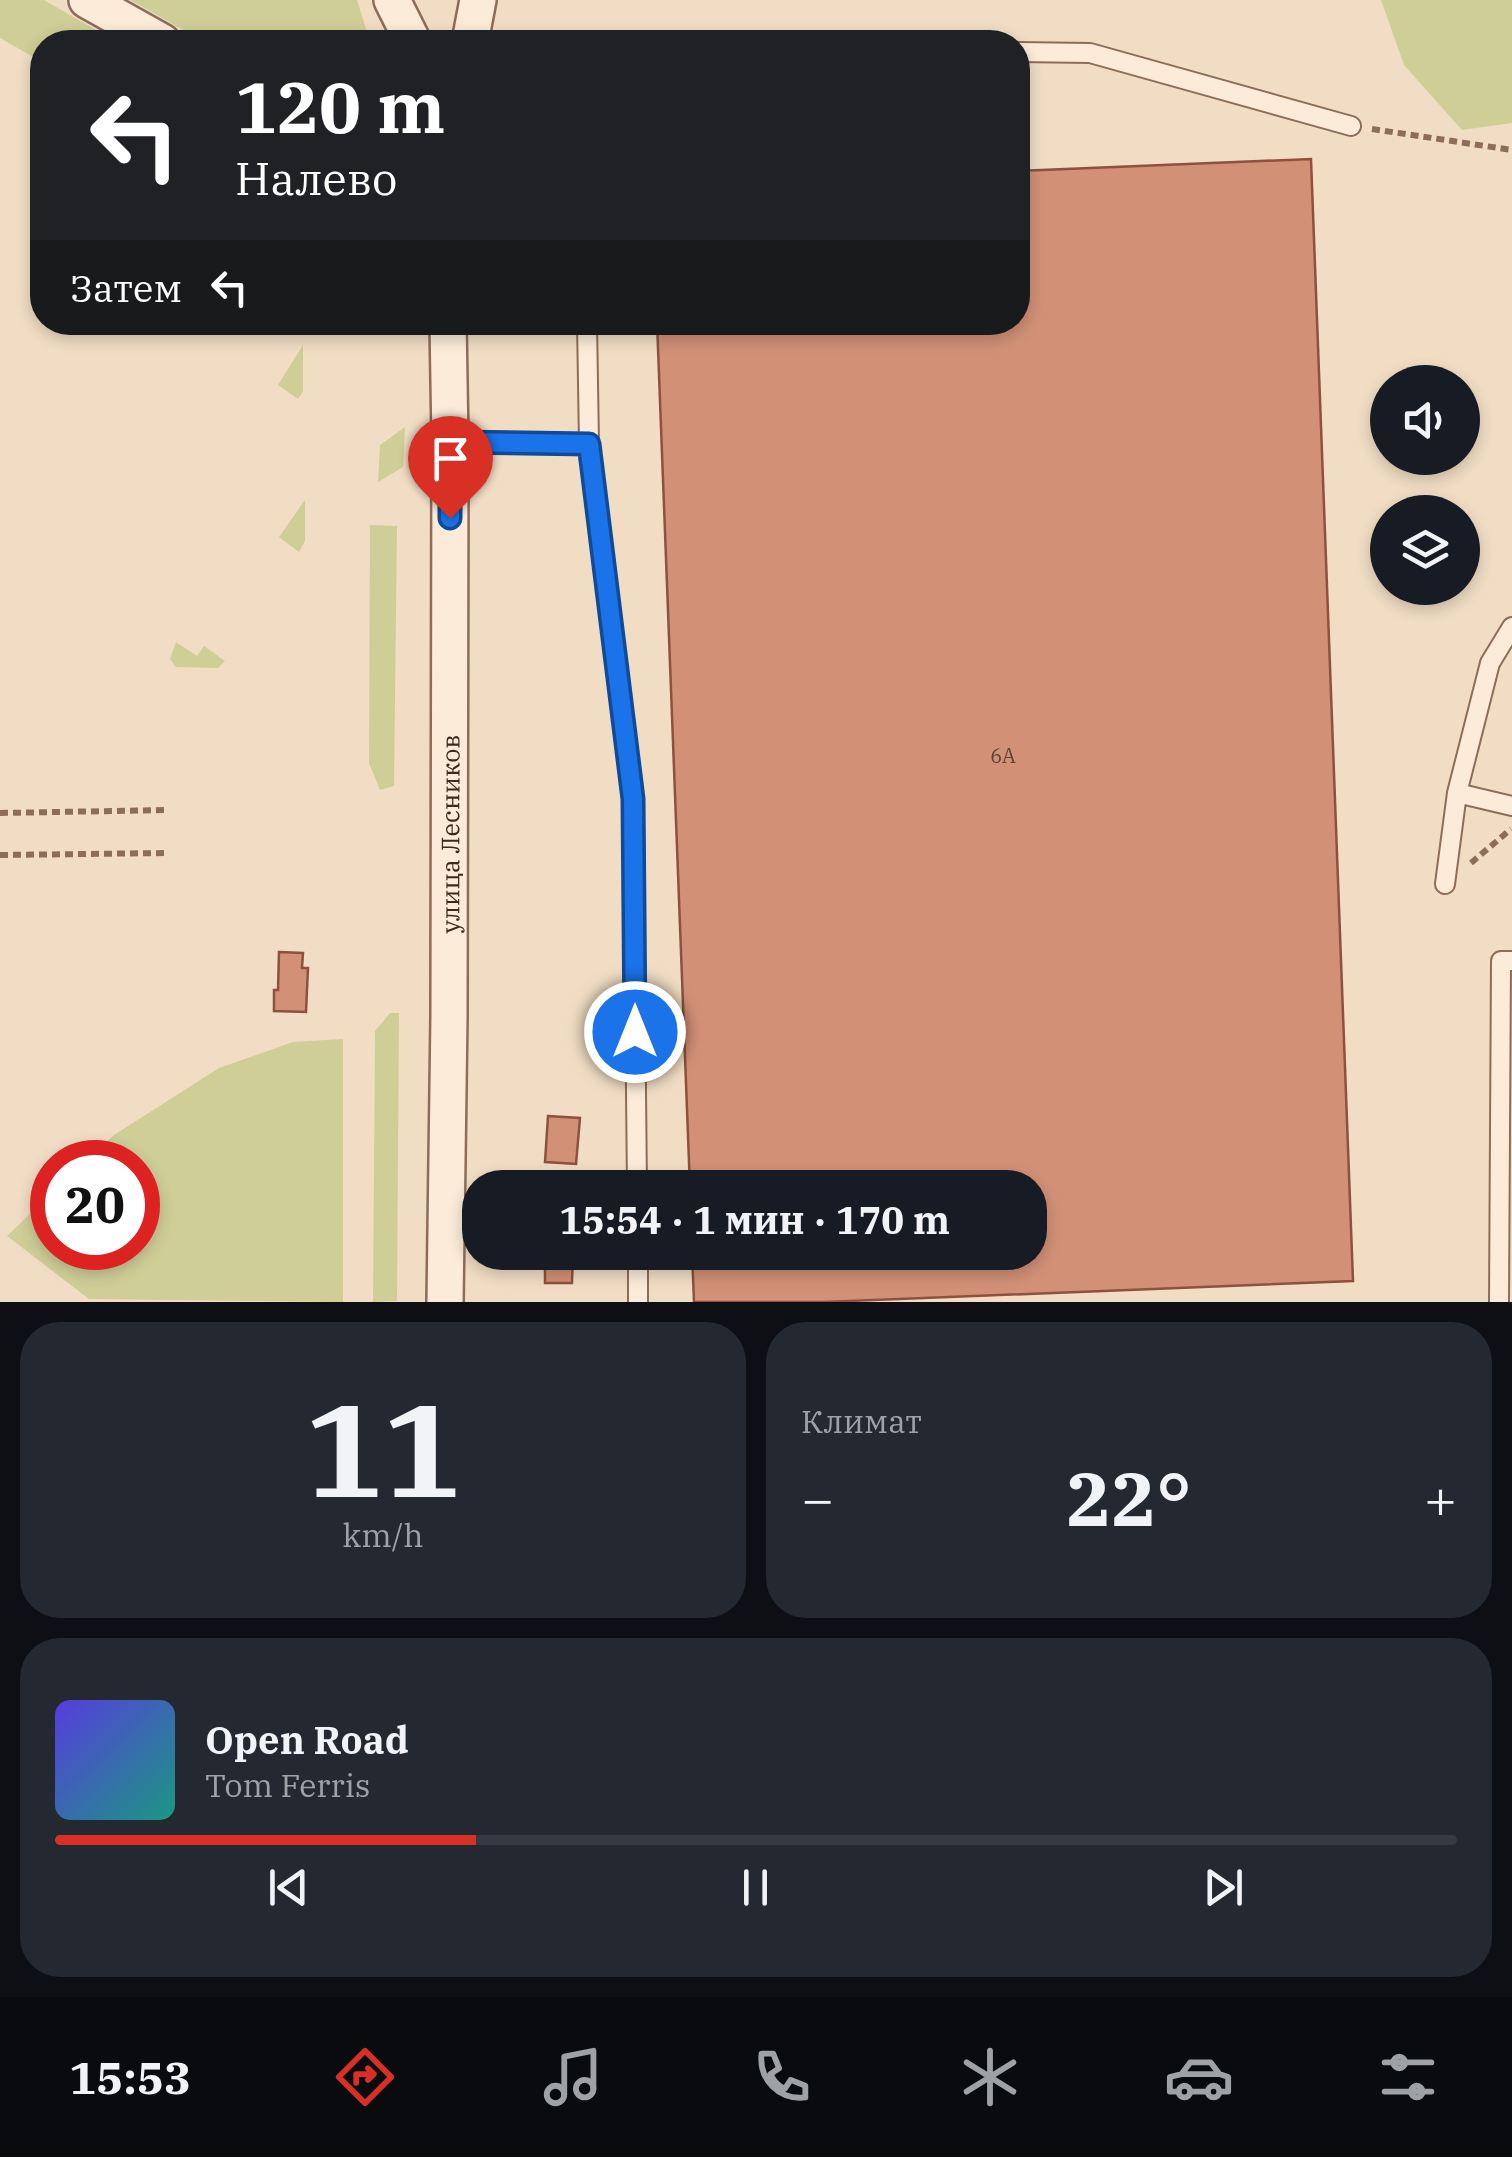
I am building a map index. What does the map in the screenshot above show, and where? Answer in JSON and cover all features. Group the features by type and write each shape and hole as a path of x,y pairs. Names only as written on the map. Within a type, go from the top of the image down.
{"street":[{"path":"87,0 141,30"},
{"path":"392,0 406,30"},
{"path":"420,0 425,30"},
{"path":"472,30 478,0"},
{"path":"437,335 449,369"},
{"name":"улица Лесников","path":"446,1302 448,335"}],"lane":[{"path":"1030,52 1090,53 1351,126"},
{"path":"587,335 589,444 633,799 637,1170"},
{"path":"450,442 589,444"},
{"path":"1446,884 1457,792 1490,663 1512,627"},
{"path":"1457,792 1512,806"},
{"path":"1504,1292 1501,961 1512,961"},
{"path":"638,1270 638,1302"}],"path":[{"path":"1351,126 1512,150"},
{"path":"0,814 169,810"},
{"path":"1446,884 1512,828"},
{"path":"0,855 169,852"}],"shaded area":[{"path":"0,0 44,0 96,30 30,30 30,55 0,38"},
{"path":"130,0 357,0 366,30 184,30"},
{"path":"1381,0 1512,0 1512,123 1462,130 1404,65"},
{"path":"303,345 303,392 298,399 278,385"},
{"path":"405,427 403,467 378,482 380,445"},
{"path":"305,500 305,541 299,552 279,537"},
{"path":"370,525 397,526 394,786 380,790 369,763"},
{"path":"176,642 197,656 204,646 225,661 218,668 176,667 170,659"},
{"path":"390,1013 399,1013 397,1301 373,1302 375,1031"},
{"path":"343,1039 343,1302 89,1299 51,1270 160,1270 160,1140 109,1140 219,1068 293,1042"},
{"path":"30,1214 30,1254 7,1236"}],"building":[{"path":"1311,159 1353,1281 824,1302 694,1302 693,1270 1047,1270 1047,1170 689,1170 657,335 1030,335 1030,171"},
{"path":"279,952 303,953 302,968 308,968 306,1012 274,1011"},
{"path":"548,1116 580,1118 576,1164 545,1162"},
{"path":"545,1270 572,1270 572,1283 545,1283"}],"route":[{"path":"450,518 450,442 589,444 633,799 635,1032"}]}
